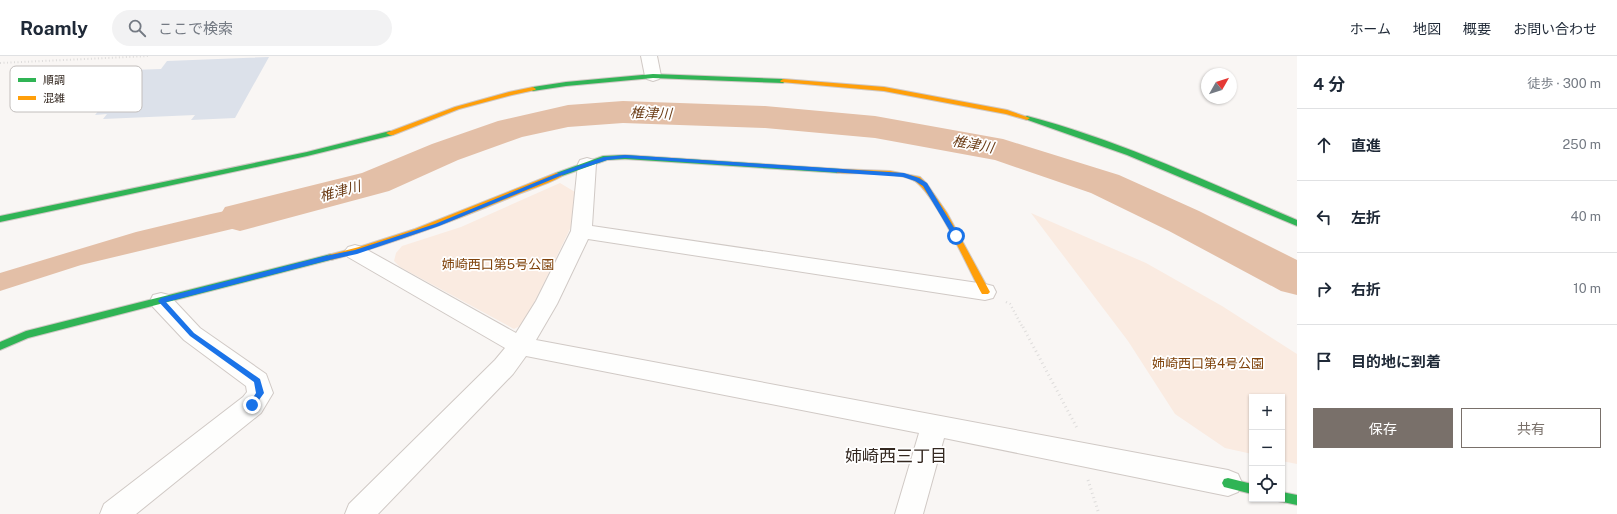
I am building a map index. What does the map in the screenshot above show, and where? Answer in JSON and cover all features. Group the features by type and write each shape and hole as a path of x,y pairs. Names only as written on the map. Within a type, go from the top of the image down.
{"street":[{"path":"650,56 653,76"},
{"path":"0,219 307,154 396,130 457,108 511,93 566,84 653,76 770,80 884,89 1007,112 1078,133 1147,159 1297,223"},
{"path":"0,346 26,335 325,258 355,252 437,225 587,164 606,158 625,156 904,175 917,179 925,185 956,236 985,292"},
{"path":"359,514 504,367 520,346 546,304 581,231 587,164"},
{"path":"1284,218 1297,216"},
{"path":"581,231 985,292"},
{"path":"355,252 520,346 935,425 1240,486"},
{"path":"114,514 252,405 260,393 257,381 192,334 161,301"},
{"path":"909,514 935,425"},
{"path":"1285,498 1297,500"}],"path":[{"path":"0,63 149,56"},
{"path":"1010,304 1086,455 1099,514"}],"green space":[{"name":"姉崎西口第5号公園","path":"560,183 575,192 571,227 524,324 514,329 400,267 394,261 396,253 402,246 461,227"},
{"name":"姉崎西口第4号公園","path":"1031,213 1146,263 1222,306 1297,354 1297,464 1285,462 1285,394 1249,394 1249,453 1225,448 1175,414 1128,341"}],"shaded area":[{"path":"295,196 312,207 286,216 81,265 0,291 0,273 136,232"}],"building":[{"path":"269,57 235,118 191,120 195,115 103,119 107,114 95,115 97,112 142,112 142,70 161,69 167,61"}],"waterway":[{"name":"椎津川","path":"240,217 375,182 445,152 511,129 568,116 623,112 765,117 875,127 1003,150 1105,184 1184,221 1297,279"}],"traffic: fast":[{"path":"533,89 566,84 653,76 783,81"},
{"path":"1027,118 1096,140 1130,153 1297,223"},
{"path":"0,219 307,154 390,133"},
{"path":"559,175 606,158 625,157 840,171"},
{"path":"0,346 26,335 331,257"},
{"path":"1228,483 1249,488"},
{"path":"1285,498 1297,500"}],"traffic: slow":[{"path":"783,81 884,89 1007,112 1027,118"},
{"path":"390,133 457,108 511,93 533,89"},
{"path":"840,171 890,173 910,176 917,179 924,185 943,213 985,292"},
{"path":"331,257 418,231 559,175"}],"district":[{"name":"姉崎西三丁目","path":"896,456"}],"route":[{"path":"252,405 260,393 257,381 192,334 161,301 325,258 355,252 437,225 563,173 606,158 625,156 904,175 917,179 925,185 956,236"}]}
